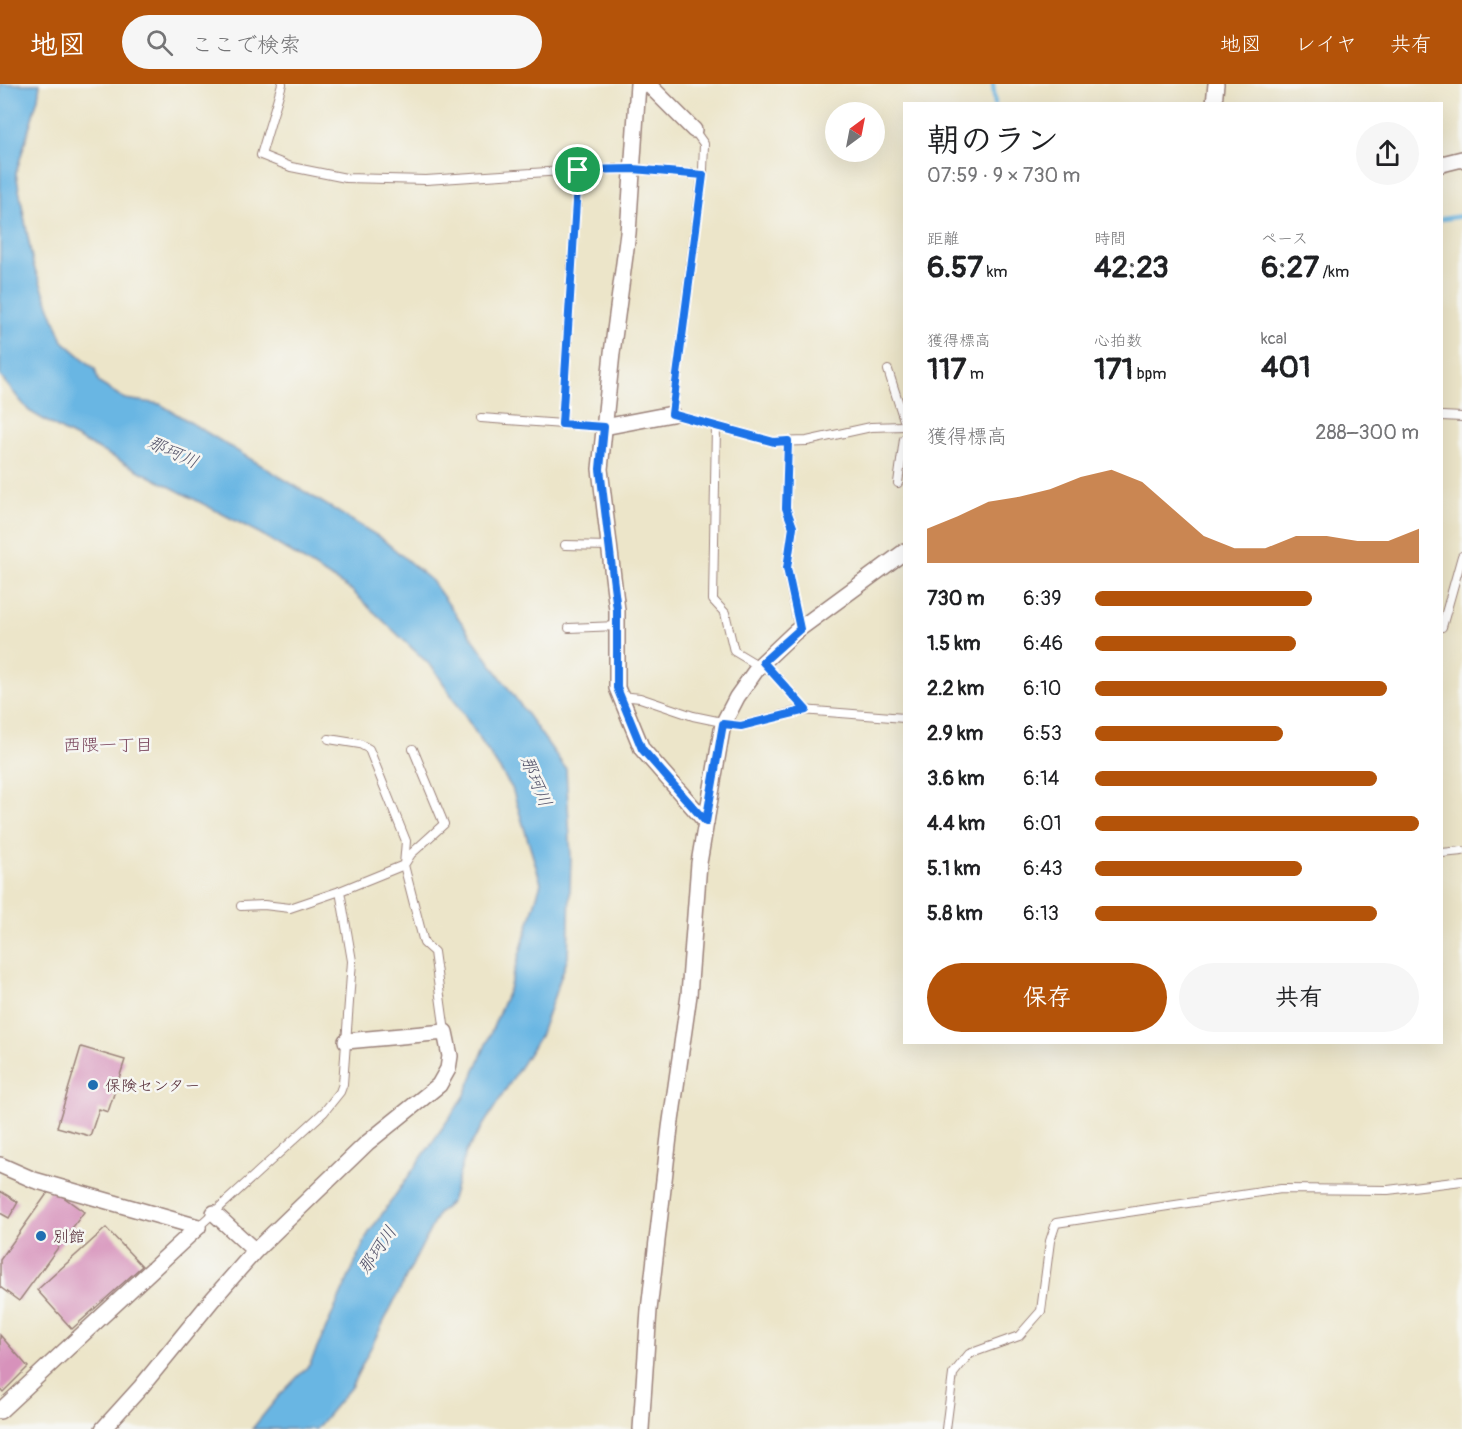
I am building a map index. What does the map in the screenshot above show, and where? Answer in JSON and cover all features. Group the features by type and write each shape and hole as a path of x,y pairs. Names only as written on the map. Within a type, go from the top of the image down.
{"street":[{"path":"638,84 628,233 600,469 617,626 617,688 642,749 706,822"},
{"path":"648,84 694,130"},
{"path":"1214,102 1216,84"},
{"path":"1443,164 1462,159"},
{"path":"604,427 672,414"},
{"path":"641,1429 649,1310 670,1128 689,995 699,863 723,724 737,697 761,664 800,629 903,553"},
{"path":"104,1429 255,1251 367,1143 439,1085 448,1069 450,1056 445,1032 346,1041"},
{"path":"0,1165 34,1180 198,1227"},
{"path":"214,1213 255,1251"},
{"path":"0,1411 198,1227"}],"lane":[{"path":"282,84 261,155 291,167 346,177 426,180 578,170 633,169 703,175"},
{"path":"694,130 704,144 703,175 672,414 774,442 807,441 871,428 903,426"},
{"path":"562,424 578,170"},
{"path":"888,370 903,417"},
{"path":"1443,416 1462,417"},
{"path":"481,418 604,427"},
{"path":"716,426 713,600 725,613 734,651 761,664 806,710"},
{"path":"788,441 786,508 793,527 787,568 800,629"},
{"path":"898,483 903,446"},
{"path":"565,545 609,546"},
{"path":"1443,623 1462,556"},
{"path":"568,628 617,626"},
{"path":"621,696 640,698 723,724 741,726 806,710 903,718"},
{"path":"328,739 360,744 369,749 406,841 404,865 424,943 434,952 445,1032"},
{"path":"241,906 264,904 290,908 404,865 411,854 444,824 413,748"},
{"path":"1443,853 1462,851"},
{"path":"198,1227 324,1112 340,1092 352,961 340,891"},
{"path":"946,1429 952,1374 963,1360 969,1354 1020,1336 1041,1311 1050,1241 1056,1223 1281,1190 1388,1190 1462,1181"}],"water":[{"name":"那珂川","path":"0,84 40,84 16,173 33,264 63,341 95,369 99,383 125,399 160,404 381,538 432,581 566,769 571,857 568,957 540,1036 466,1152 451,1202 438,1214 351,1387 316,1429 252,1429 278,1397 310,1364 368,1234 464,1097 509,989 541,883 512,788 434,669 351,590 261,534 29,411 0,376"}],"building":[{"name":"保険センター","path":"81,1047 125,1060 108,1112 99,1109 90,1136 57,1127"},
{"name":"別館","path":"51,1188 84,1212 19,1301 0,1287 0,1260"},
{"path":"0,1191 18,1202 9,1218 0,1213"},
{"path":"106,1228 142,1266 72,1329 37,1290"},
{"path":"0,1335 28,1367 3,1392 0,1389"}],"waterway":[{"path":"993,84 995,102"},
{"path":"1443,219 1462,216"}],"place":[{"name":"保険センター","path":"93,1085"},
{"name":"別館","path":"41,1236"}],"district":[{"name":"西隈一丁目","path":"108,745"}],"route":[{"path":"633,169 703,175 672,414 774,442 788,441 786,508 793,527 787,568 800,629 763,662 806,710 741,726 723,724 706,822 642,749 617,688 617,610 600,469 604,427 562,424 578,170 633,169"}]}
